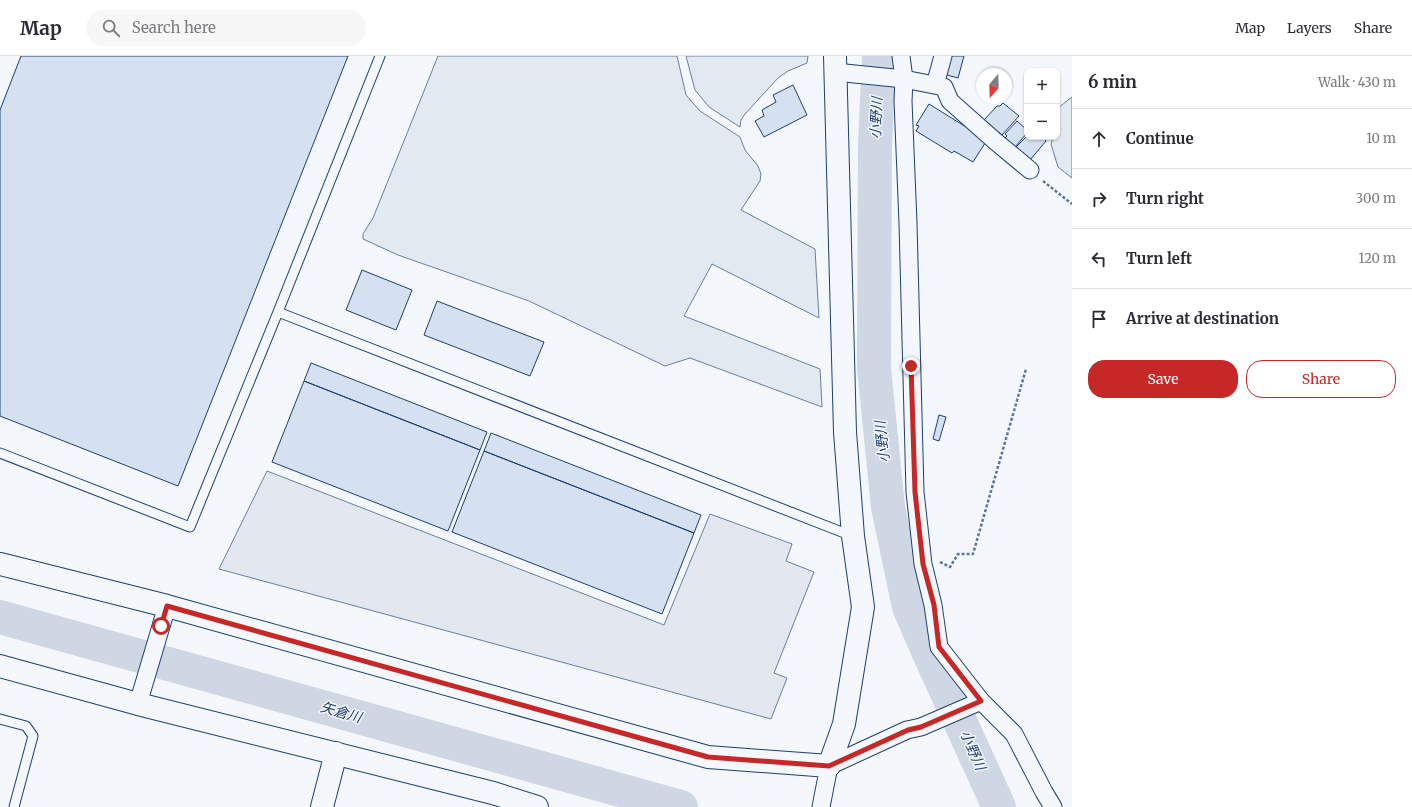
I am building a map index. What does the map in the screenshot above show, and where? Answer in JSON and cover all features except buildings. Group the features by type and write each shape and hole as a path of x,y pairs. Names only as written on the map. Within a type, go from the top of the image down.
{"street":[{"path":"902,56 901,79 908,223 915,492 923,564 934,605 939,647 981,701 1014,734 1053,807"},
{"path":"935,85 943,56"},
{"path":"822,800 829,766 844,724 863,607 853,536 845,432 839,67 944,87 950,101 1030,170"},
{"path":"0,564 164,616 708,757 829,766 901,733 921,727 981,701"},
{"path":"138,704 164,616"},
{"path":"0,666 138,704 493,793 538,807"},
{"path":"322,807 336,753"}],"lane":[{"path":"0,453 190,527 380,56"},
{"path":"278,312 853,536"},
{"path":"0,719 26,726 32,736 14,807"}],"path":[{"path":"1030,170 1072,204"},
{"path":"950,567 958,554 973,554 1026,369"}],"shaded area":[{"path":"438,56 677,56 686,95 700,111 740,137 745,150 758,166 761,174 760,181 741,210 815,249 819,318 712,264 684,316 820,369 822,407 690,358 665,366 529,301 398,255 363,239 363,234 373,218"},
{"path":"686,56 808,56 807,63 788,71 778,78 745,114 741,120 740,127 709,107 695,90"},
{"path":"1072,97 1072,178 1058,167 1051,144 1052,140 1060,140 1060,106"},
{"path":"267,471 664,625 710,514 792,544 786,561 814,572 774,673 787,678 771,719 219,569"}],"waterway":[{"name":"小野川","path":"879,56 875,145 874,368 888,507 909,607 999,807"},
{"name":"矢倉川","path":"0,617 681,807"}],"route":[{"path":"161,626 167,606 708,757 829,766 908,730 921,727 981,701 939,647 934,605 923,564 915,492 911,366"}]}
